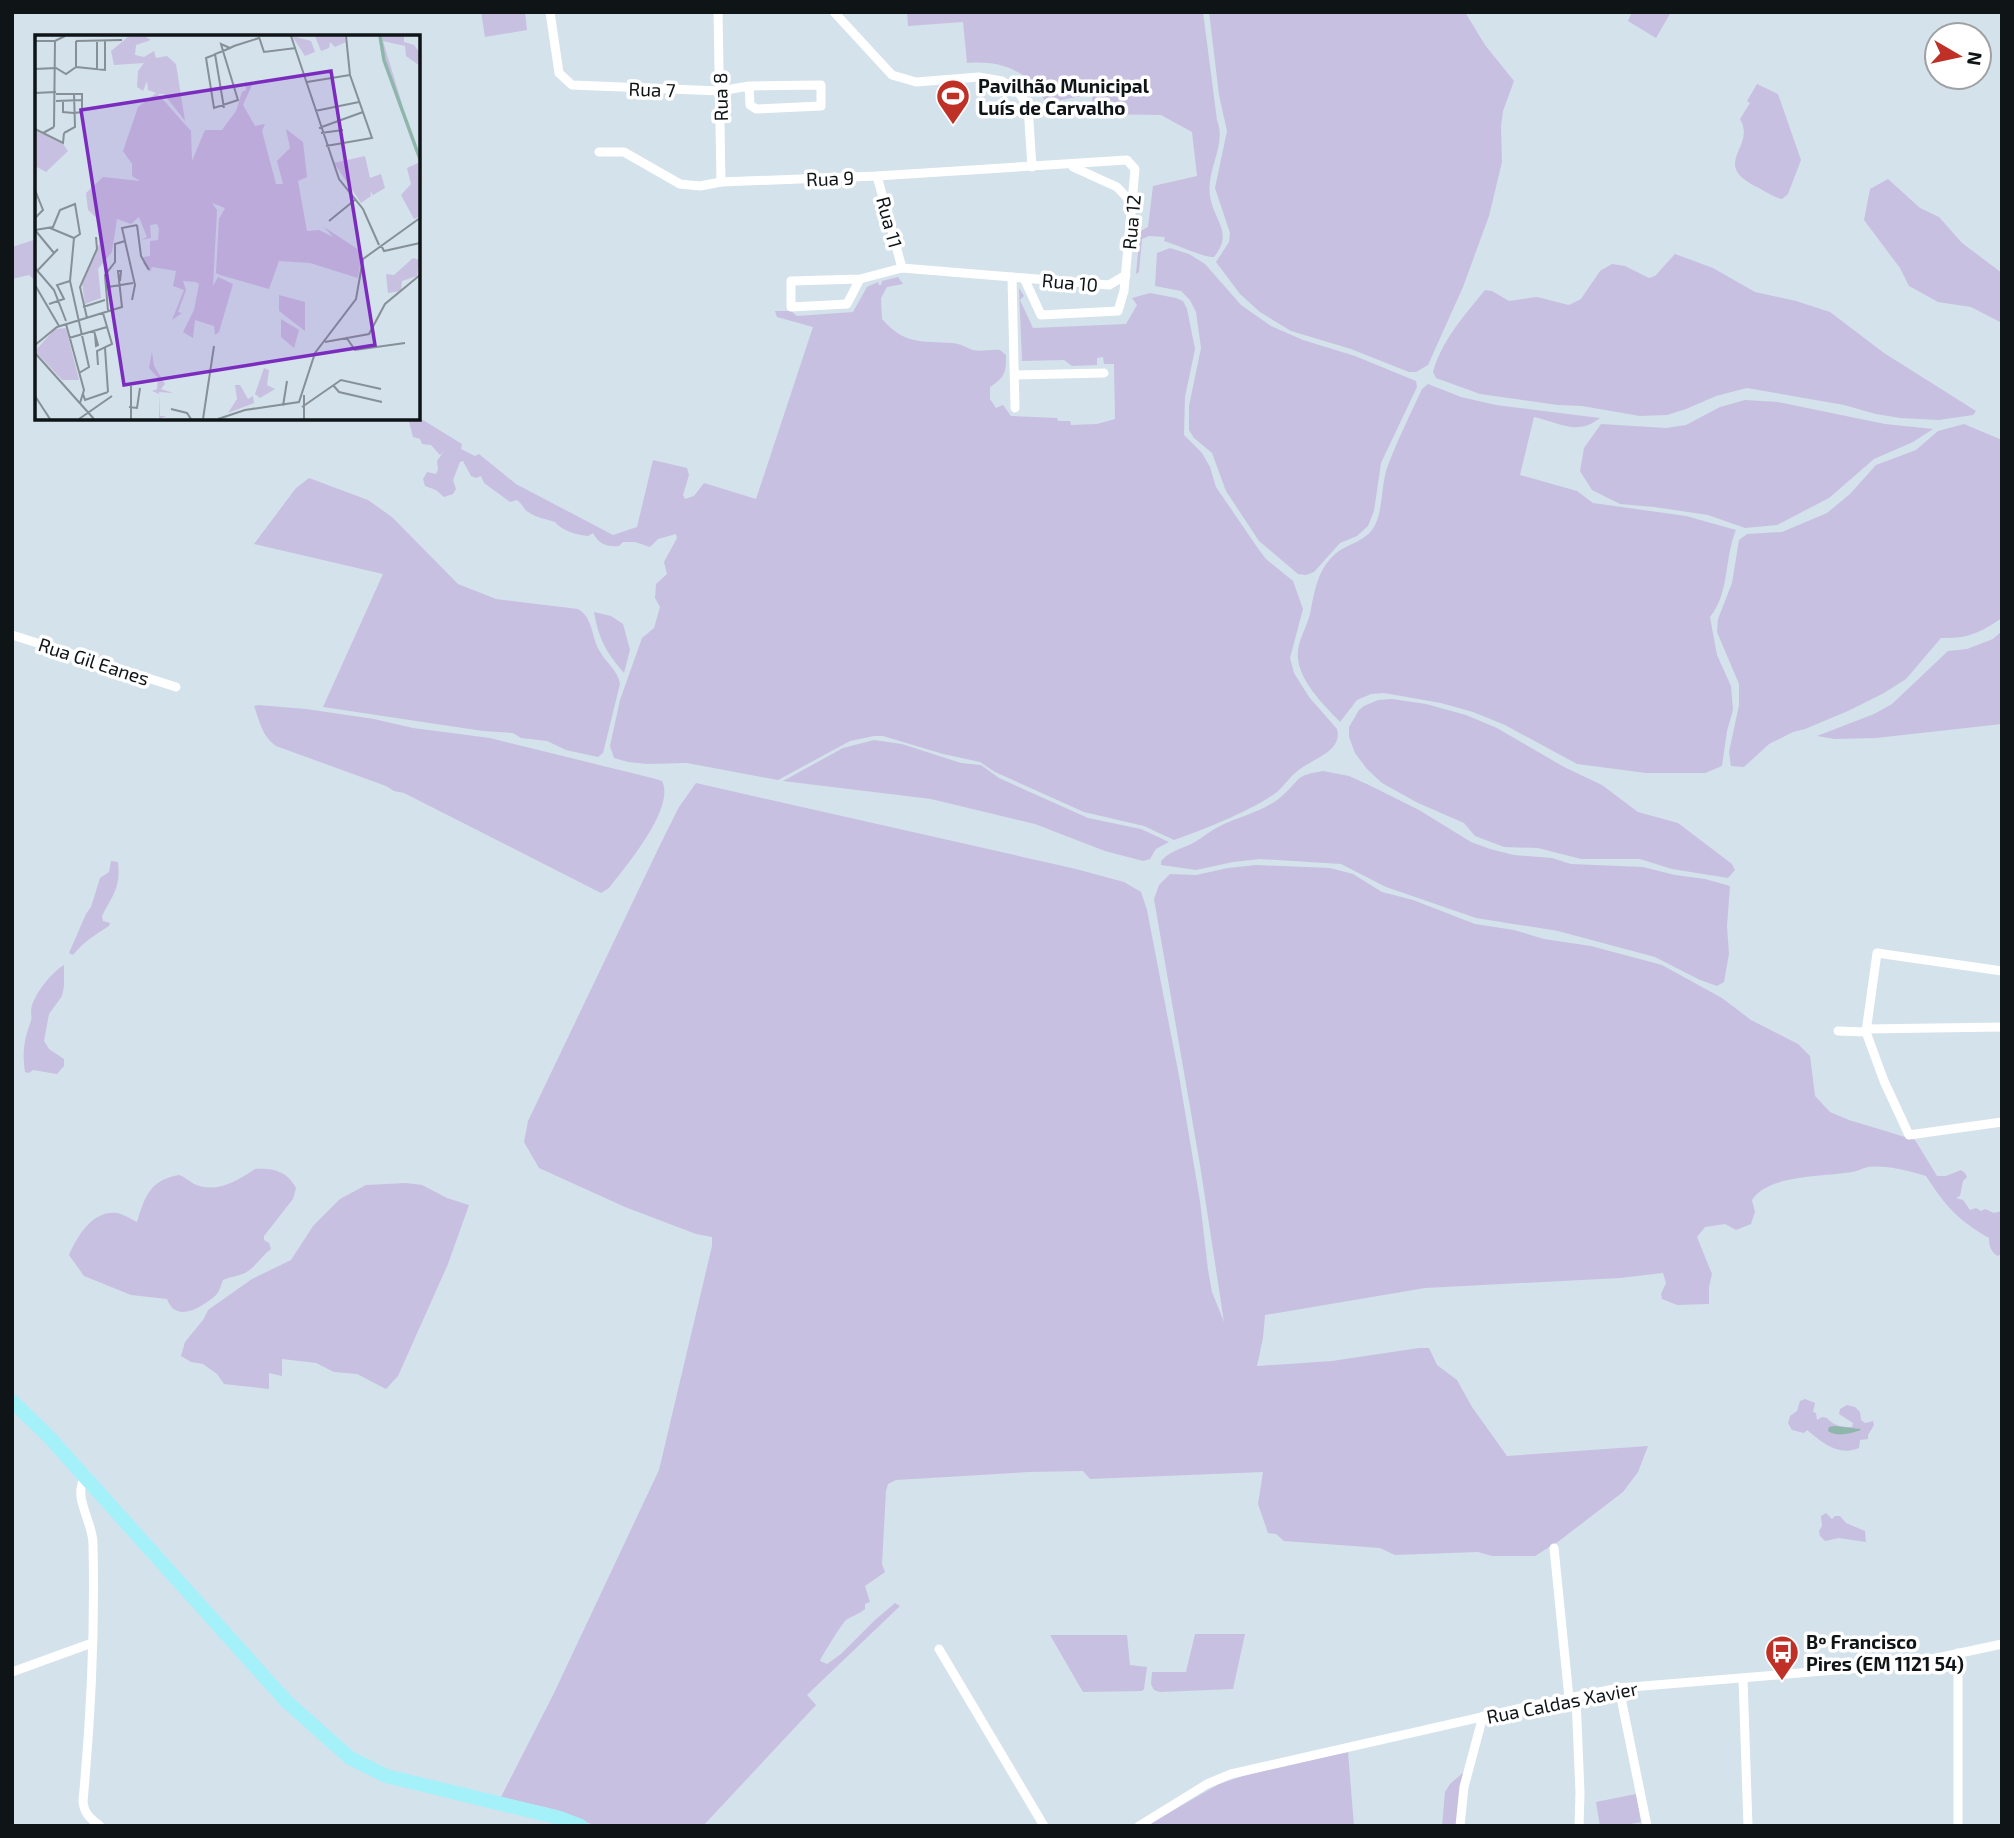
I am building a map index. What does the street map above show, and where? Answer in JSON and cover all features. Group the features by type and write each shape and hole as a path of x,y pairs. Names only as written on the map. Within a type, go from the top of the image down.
{"main road":[{"path":"12,1401 50,1437 286,1702 350,1758 386,1776 560,1818 581,1826"}],"street":[{"name":"Rua 7","path":"550,12 559,74 567,83 577,87 720,90 749,86 821,85 821,107 756,109 750,105 749,86"},
{"name":"Rua 8","path":"718,12 721,182"},
{"path":"834,12 892,75 916,82 979,77 1002,81 1018,91 1028,107 1032,167"},
{"name":"Rua 9","path":"599,152 624,152 680,184 700,186 721,182 877,176 1127,160 1135,169"},
{"name":"Rua 9","path":"1070,165 1117,187 1133,204"},
{"name":"Rua 12","path":"1126,275 1135,169"},
{"name":"Rua 11","path":"877,176 902,268"},
{"name":"Rua 10","path":"860,279 848,304 792,307 791,281 860,279 902,268 1109,285 1126,275"},
{"name":"Rua 10","path":"1024,278 1041,315 1118,311 1126,275"},
{"path":"1012,277 1015,408"},
{"path":"1015,375 1104,373"},
{"name":"Rua Gil Eanes","path":"12,635 176,687"},
{"path":"2002,971 1877,953 1866,1031 1884,1081 1909,1135 2002,1122"},
{"path":"1838,1031 2002,1027"},
{"path":"85,1477 79,1491 93,1540 89,1737 83,1801 88,1817 100,1826"},
{"path":"1554,1548 1572,1698 1579,1826"},
{"path":"12,1672 92,1643"},
{"name":"Rua Caldas Xavier","path":"1139,1826 1207,1784 1231,1774 1483,1716 1619,1688 1909,1664 2002,1644"},
{"path":"939,1649 1044,1826"},
{"path":"1958,1653 1958,1826"},
{"path":"1743,1678 1748,1826"},
{"path":"1619,1688 1647,1826"},
{"path":"1460,1826 1464,1787 1483,1716"}],"shaded area":[{"path":"481,12 525,12 527,30 485,37"},
{"path":"907,12 1203,12 1220,139 1211,176 1210,196 1223,234 1220,248 1214,257 1164,241 1165,237 1149,236 1142,239 1139,272 1136,274 1140,231 1148,227 1153,186 1197,176 1192,132 1161,115 1093,114 1092,94 1046,103 1032,83 1014,70 992,63 967,63 963,22 908,26"},
{"path":"1209,12 1465,12 1485,45 1514,81 1503,111 1502,162 1489,216 1463,287 1428,365 1416,372 1409,372 1351,349 1291,331 1260,312 1240,294 1216,262 1229,242 1230,233 1215,188 1227,131 1219,95"},
{"path":"1632,12 1671,12 1656,38 1628,21"},
{"path":"1757,84 1778,94 1801,160 1788,194 1782,199 1743,178 1736,170 1735,163 1744,129 1740,119"},
{"path":"1888,179 1920,208 1939,217 1962,243 2002,273 2002,323 1971,307 1938,302 1909,286 1900,268 1864,220 1870,189"},
{"path":"35,240 35,280 29,275 12,279 12,247"},
{"path":"1170,248 1189,254 1205,264 1241,305 1271,326 1416,381 1417,387 1381,463 1374,511 1368,526 1357,536 1340,543 1314,572 1298,574 1259,541 1226,491 1212,453 1194,438 1189,430 1189,406 1201,348 1196,312 1190,300 1181,291 1155,286 1157,253"},
{"path":"1675,254 1713,268 1755,292 1830,312 1884,353 1976,411 1973,415 1939,420 1900,418 1747,388 1716,396 1667,415 1640,416 1480,394 1436,378 1433,372 1442,349 1485,290 1509,301 1537,297 1569,305 1581,299 1600,271 1612,264 1625,266 1649,278 1655,276"},
{"path":"898,277 903,284 887,287 881,298 882,319 898,333 914,340 955,343 976,351 1000,350 1006,355 1002,377 990,387 990,399 996,408 1003,405 1011,416 1057,418 1058,421 1070,421 1071,425 1097,424 1115,419 1114,364 1104,364 1103,357 1097,358 1097,365 1072,366 1064,360 1022,361 1019,288 1024,296 1020,300 1033,328 1126,324 1137,305 1132,298 1150,293 1183,301 1195,349 1185,397 1184,435 1202,453 1216,487 1257,547 1266,559 1293,581 1303,609 1290,658 1294,673 1309,697 1337,729 1336,743 1326,754 1297,771 1277,792 1255,806 1174,840 1144,826 1084,812 995,772 980,762 883,736 850,741 778,780 687,763 647,764 614,758 610,746 620,700 642,638 654,628 660,607 655,598 656,584 667,574 664,562 677,538 676,534 658,539 650,547 635,542 623,542 619,546 607,545 600,542 593,533 588,536 570,532 555,522 528,512 517,500 510,502 484,483 481,476 471,476 463,461 460,462 453,480 456,489 453,494 444,497 425,486 423,479 427,472 436,474 437,461 444,451 440,455 431,445 422,444 420,439 413,437 409,420 420,418 462,444 461,449 475,456 479,454 516,484 613,535 637,527 653,460 687,468 689,475 683,495 685,499 694,496 704,483 756,499 813,327 777,317 775,311 791,311 797,316 853,312 867,287 878,282 881,285 882,281"},
{"path":"1428,384 1461,397 1496,405 1600,418 1576,427 1534,417 1520,475 1577,491 1593,503 1686,516 1736,530 1721,597 1710,617 1717,655 1731,686 1733,710 1722,766 1705,773 1646,773 1577,764 1505,725 1441,703 1384,693 1371,694 1357,700 1340,722 1317,697 1304,677 1298,656 1318,581 1333,556 1366,536 1375,525 1387,468 1422,389"},
{"path":"1745,400 1778,402 1885,424 1933,429 1913,442 1874,459 1829,498 1777,525 1745,528 1708,515 1620,504 1592,490 1580,471 1584,448 1601,424 1666,428 1686,425 1720,407"},
{"path":"1964,424 2002,440 2002,618 1973,634 1941,638 1906,679 1884,693 1769,744 1744,767 1731,766 1729,752 1739,705 1739,684 1717,632 1718,619 1732,583 1739,540 1747,534 1782,532 1827,513 1850,494 1876,465 1916,450 1938,431"},
{"path":"309,478 368,500 392,517 458,584 496,599 578,609 583,613 599,650 617,674 620,684 603,753 598,757 566,750 547,741 521,738 513,733 323,707 383,574 254,544 296,488"},
{"path":"594,612 611,616 623,624 630,650 624,673 604,645"},
{"path":"2002,631 2002,724 1876,738 1835,739 1817,736 1874,714 1892,704 1948,651 1967,649 1993,639"},
{"path":"1392,699 1426,704 1466,715 1497,728 1564,767 1602,785 1638,812 1678,823 1732,864 1735,870 1728,878 1672,869 1640,859 1581,859 1538,848 1504,847 1475,836 1464,823 1418,803 1382,783 1355,753 1349,737 1349,727 1359,710 1378,700"},
{"path":"254,706 306,709 413,728 490,738 656,779 662,781 662,806 647,837 609,888 601,893 404,793 276,746 262,728"},
{"path":"874,740 902,744 961,763 981,765 999,778 1088,818 1141,829 1169,842 1156,849 1150,859 1143,861 1105,851 1035,824 931,799 783,781 843,748"},
{"path":"1323,771 1349,776 1369,785 1419,810 1471,842 1490,849 1514,855 1552,858 1571,864 1643,867 1730,886 1727,926 1729,954 1724,982 1717,986 1655,957 1558,931 1476,918 1386,887 1341,864 1260,859 1196,870 1161,865 1161,861 1173,852 1220,826 1269,805 1303,776"},
{"path":"696,783 1076,869 1124,882 1141,892 1147,910 1179,1076 1212,1292 1224,1322 1154,899 1159,885 1170,874 1196,875 1256,865 1330,868 1353,874 1382,892 1413,900 1475,924 1591,946 1662,965 1722,998 1751,1020 1798,1044 1810,1056 1815,1096 1830,1112 1915,1140 1937,1176 1946,1176 1961,1170 1965,1173 1967,1177 1963,1181 1960,1196 1956,1198 1963,1200 1970,1210 1985,1209 1994,1213 2002,1211 2002,1253 1998,1256 1989,1244 1989,1238 1953,1212 1926,1176 1905,1170 1868,1167 1771,1185 1752,1200 1755,1212 1751,1224 1736,1230 1725,1224 1705,1227 1697,1237 1712,1274 1709,1304 1677,1305 1662,1299 1661,1294 1666,1283 1663,1273 1620,1278 1425,1288 1265,1315 1257,1366 1332,1361 1429,1348 1437,1365 1457,1380 1472,1407 1507,1456 1648,1446 1638,1472 1623,1492 1535,1556 1492,1556 1478,1552 1395,1555 1380,1548 1284,1541 1276,1534 1268,1533 1258,1504 1263,1472 1090,1479 1083,1471 1029,1472 896,1480 888,1484 886,1491 882,1564 885,1572 865,1586 870,1602 865,1604 865,1609 845,1621 820,1661 827,1664 895,1603 900,1606 807,1695 816,1705 703,1826 596,1826 557,1810 501,1797 554,1693 659,1470 712,1246 712,1237 696,1234 625,1207 539,1168 524,1142 528,1121 660,845 679,807"},
{"path":"111,861 118,862 119,871 115,891 102,916 103,921 110,923 109,926 85,942 73,955 69,953 91,907 100,878 109,872"},
{"path":"64,965 62,996 49,1014 44,1041 49,1049 64,1059 64,1066 57,1074 33,1070 25,1072 24,1046 32,1004 44,984"},
{"path":"255,1169 274,1170 284,1174 296,1188 293,1199 264,1236 271,1249 249,1271 223,1280 216,1295 190,1311 176,1311 167,1299 131,1295 84,1276 69,1255 81,1233 100,1216 117,1213 137,1222 150,1191 169,1177 179,1175 194,1184 210,1188 234,1182"},
{"path":"366,1185 422,1185 447,1198 469,1205 448,1264 398,1376 386,1389 357,1374 334,1372 316,1363 282,1359 282,1376 269,1373 269,1389 224,1384 217,1374 203,1364 191,1362 181,1356 185,1342 208,1310 252,1279 291,1260 313,1226 340,1199"},
{"path":"1805,1399 1815,1403 1813,1412 1816,1413 1817,1420 1827,1418 1841,1426 1852,1427 1853,1423 1839,1414 1840,1409 1847,1405 1855,1407 1860,1412 1861,1420 1865,1423 1873,1421 1868,1439 1860,1440 1859,1448 1844,1451 1831,1447 1807,1430 1804,1433 1792,1430 1788,1423 1790,1416 1797,1411 1800,1401"},
{"path":"1829,1427 1861,1430 1841,1435 1828,1431"},
{"path":"1826,1513 1832,1519 1840,1516 1846,1523 1865,1531 1866,1542 1839,1538 1825,1541 1819,1531 1822,1526 1821,1516"},
{"path":"1195,1634 1245,1634 1233,1689 1154,1690 1151,1684 1152,1672 1186,1672"},
{"path":"1050,1635 1127,1635 1130,1665 1147,1667 1144,1689 1083,1692"},
{"path":"1348,1752 1354,1826 1146,1826 1219,1784 1261,1770"},
{"path":"1465,1771 1456,1826 1442,1826 1445,1792"},
{"path":"1636,1794 1641,1822 1600,1826 1596,1802"}],"place":[{"name":"Pavilhão Municipal Luís de Carvalho","path":"953,126"},
{"name":"Bº Francisco Pires (EM 1121 54)","path":"1782,1682"}]}
